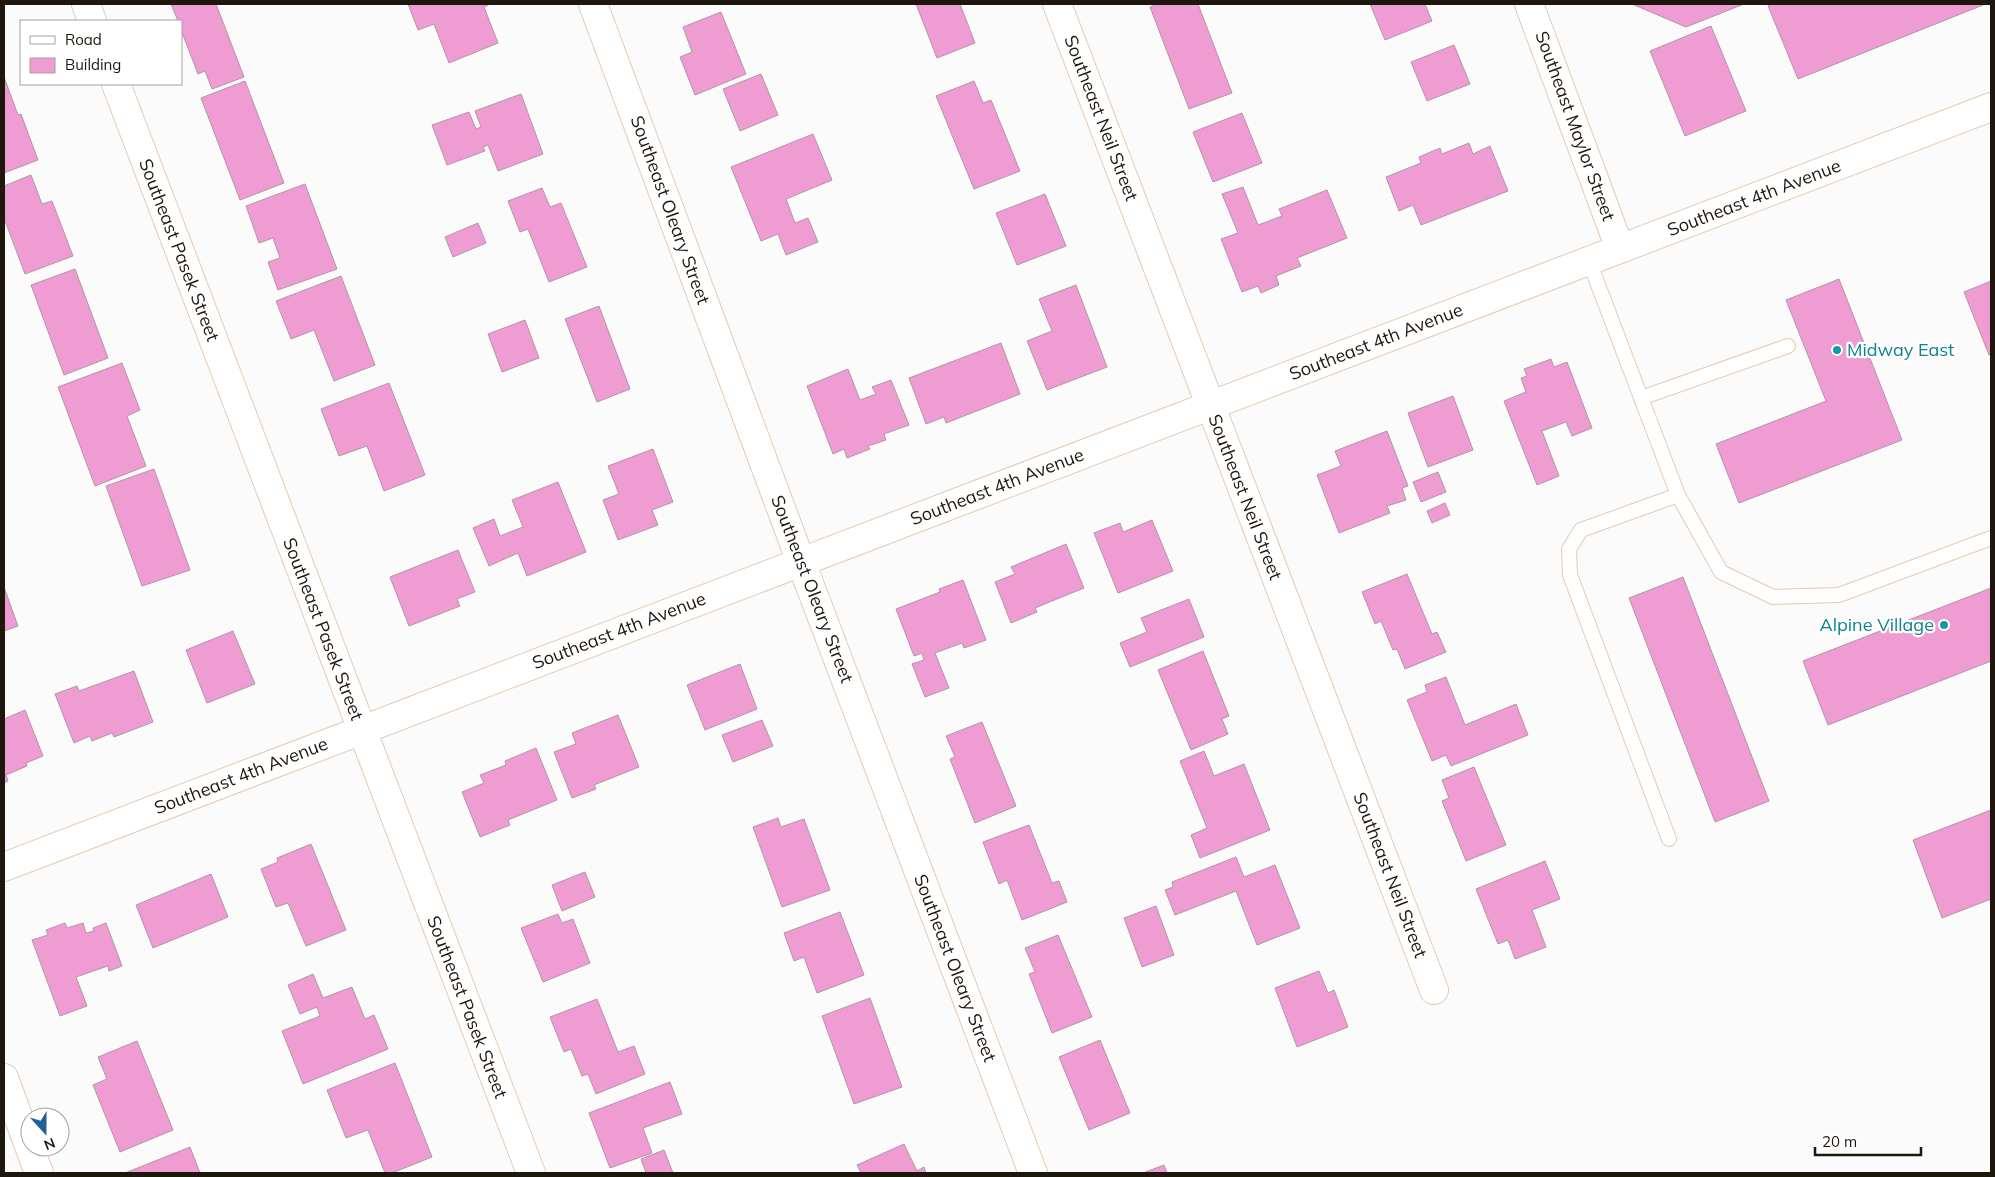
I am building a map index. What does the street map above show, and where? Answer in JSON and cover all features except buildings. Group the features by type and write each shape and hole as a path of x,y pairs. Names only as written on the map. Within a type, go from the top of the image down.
{"street":[{"path":"86,4 92,20"},
{"name":"Southeast Oleary Street","path":"593,4 801,562 1034,1173"},
{"name":"Southeast Neil Street","path":"1057,4 1434,990"},
{"name":"Southeast Maylor Street","path":"1529,4 1620,249"},
{"name":"Southeast Pasek Street","path":"116,85 531,1173"},
{"name":"Southeast 4th Avenue","path":"4,867 1991,107"},
{"path":"4,1078 39,1173"}],"lane":[{"path":"1589,261 1678,495 1721,572 1773,597 1839,595 1991,538"},
{"path":"1641,398 1788,346"},
{"path":"1669,839 1570,575 1569,549 1581,530 1678,495"}],"place":[{"name":"Midway East","path":"1837,350"},
{"name":"Alpine Village","path":"1944,625"}]}
